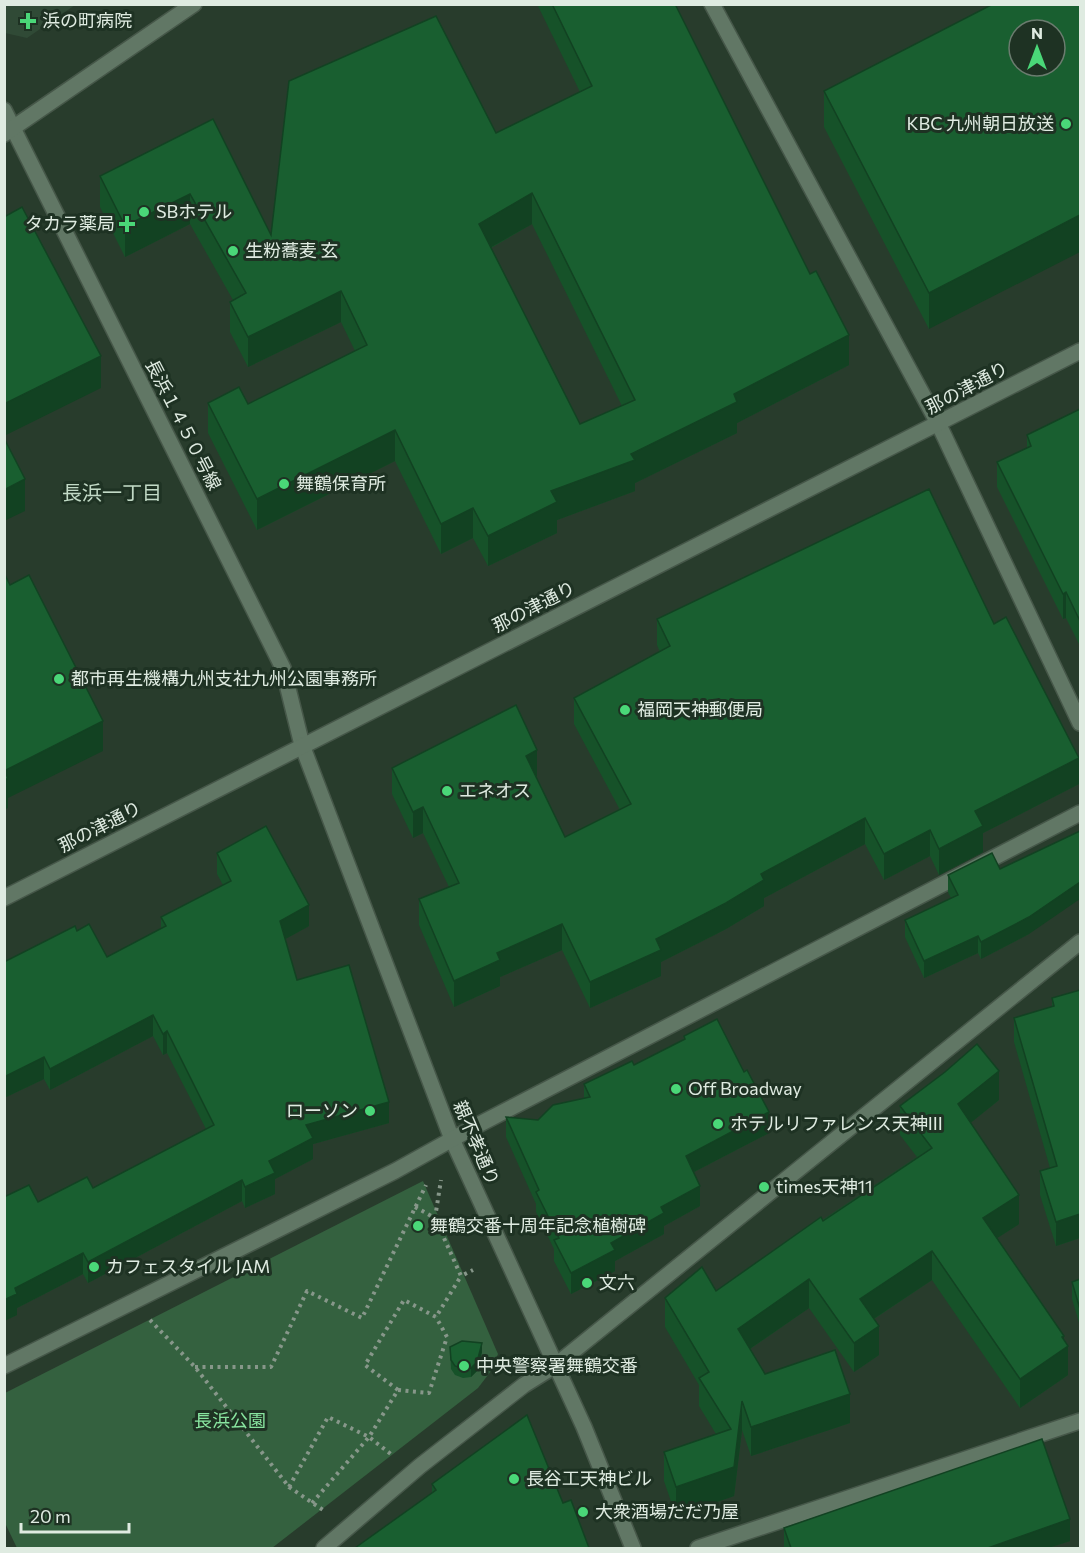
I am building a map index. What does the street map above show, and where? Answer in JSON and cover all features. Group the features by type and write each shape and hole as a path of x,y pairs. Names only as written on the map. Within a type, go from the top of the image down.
{"street":[{"path":"9,132 194,4"},
{"path":"712,4 939,425 1080,723"},
{"name":"長浜１４５０号線","path":"4,110 9,132 283,668 302,745"},
{"name":"那の津通り","path":"4,898 302,745 939,425 1080,351"},
{"name":"親不孝通り","path":"302,745 452,1139 584,1427 633,1548"},
{"path":"4,1366 452,1139 1080,813"},
{"path":"324,1548 342,1535 420,1466 524,1385 556,1365 1080,942"},
{"path":"698,1548 1080,1420"}],"path":[{"path":"195,1367 271,1367 308,1291 362,1318 429,1179"},
{"path":"416,1207 435,1218 461,1276"},
{"path":"436,1317 461,1276 473,1270"},
{"path":"404,1300 436,1317 447,1337 429,1393 398,1390 365,1365 404,1300"},
{"path":"132,1303 195,1367 289,1487 330,1515 342,1535"},
{"path":"312,1503 369,1437 398,1390"},
{"path":"289,1487 328,1417 369,1437 400,1461 420,1466"}],"shaded area":[{"name":"浜の町病院","path":"5,4 75,5 27,38 5,33"}],"green space":[{"name":"長浜公園","path":"423,1181 498,1354 491,1371 478,1388 272,1548 17,1548 5,1523 5,1393"}],"building":[{"path":"552,4 675,4 810,274 816,271 849,335 734,394 737,402 631,454 635,460 551,491 557,502 488,536 473,508 441,524 395,430 257,499 208,403 239,387 248,404 367,345 341,291 248,337 230,302 246,293 190,194 125,226 100,176 213,119 271,235 289,81 436,16 496,133 592,86","holes":["532,193 635,400 580,424 479,224"]},
{"path":"993,4 1080,4 1080,215 929,293 824,91"},
{"path":"22,207 101,356 4,404 4,217"},
{"path":"1080,409 1080,621 1066,592 1063,594 997,462 1031,446 1027,435"},
{"path":"4,438 25,479 4,490"},
{"path":"929,489 994,624 1006,617 1079,758 975,811 983,826 939,849 930,830 884,854 865,818 761,874 764,880 726,903 656,939 661,950 590,982 562,924 497,953 500,960 454,981 419,899 459,883 423,807 413,812 392,768 516,705 537,750 526,756 565,837 631,804 574,698 670,646 657,619"},
{"path":"4,573 10,585 29,575 103,721 4,771"},
{"path":"266,826 309,905 280,921 297,980 349,965 389,1102 306,1125 313,1138 269,1161 275,1173 245,1187 242,1180 88,1262 83,1253 15,1288 17,1294 4,1300 4,1197 29,1185 38,1202 87,1177 93,1188 214,1125 167,1031 163,1034 153,1015 50,1069 44,1057 4,1077 4,962 75,926 77,931 89,924 107,957 166,926 161,917 231,881 217,853"},
{"path":"1080,831 1080,882 1029,917 981,942 978,936 924,961 905,920 958,895 948,875 992,853 1000,869"},
{"path":"1080,990 1080,1214 1056,1222 1040,1171 1057,1166 1014,1018 1054,1006 1052,998"},
{"path":"717,1019 744,1072 747,1070 769,1112 686,1156 700,1186 661,1207 664,1213 611,1243 615,1250 571,1273 554,1240 559,1238 536,1192 539,1190 506,1117 538,1120 553,1105 590,1097 584,1084 632,1061 634,1065 685,1039 684,1036"},
{"path":"977,1044 999,1071 958,1104 1019,1195 983,1218 1064,1336 1062,1337 1068,1346 1020,1379 932,1251 860,1299 879,1326 854,1343 809,1279 738,1329 765,1374 835,1350 850,1394 751,1427 742,1401 734,1467 676,1487 664,1452 731,1429 699,1378 709,1372 665,1298 702,1267 716,1291 821,1217 823,1221 932,1148 900,1106"},
{"path":"1080,1279 1080,1309 1072,1282"},
{"path":"462,1341 482,1343 477,1362 471,1368 463,1369 455,1366 451,1360 450,1347"},
{"path":"527,1415 563,1503 571,1500 589,1548 355,1548 436,1490 432,1484"},
{"path":"1042,1439 1070,1519 988,1548 791,1548 784,1528"}],"place":[{"name":"浜の町病院","path":"28,21"},
{"name":"KBC 九州朝日放送","path":"1066,124"},
{"name":"SBホテル","path":"144,212"},
{"name":"タカラ薬局","path":"127,224"},
{"name":"生粉蕎麦 玄","path":"233,251"},
{"name":"舞鶴保育所","path":"284,484"},
{"name":"都市再生機構九州支社九州公園事務所","path":"59,679"},
{"name":"福岡天神郵便局","path":"625,710"},
{"name":"エネオス","path":"447,791"},
{"name":"Off Broadway","path":"676,1089"},
{"name":"ローソン","path":"370,1111"},
{"name":"ホテルリファレンス天神III","path":"718,1124"},
{"name":"times天神11","path":"764,1187"},
{"name":"舞鶴交番十周年記念植樹碑","path":"418,1226"},
{"name":"カフェスタイル JAM","path":"94,1267"},
{"name":"文六","path":"587,1283"},
{"name":"中央警察署舞鶴交番","path":"464,1366"},
{"name":"長谷工天神ビル","path":"514,1479"},
{"name":"大衆酒場だだ乃屋","path":"583,1512"}],"district":[{"name":"長浜一丁目","path":"112,493"}]}
